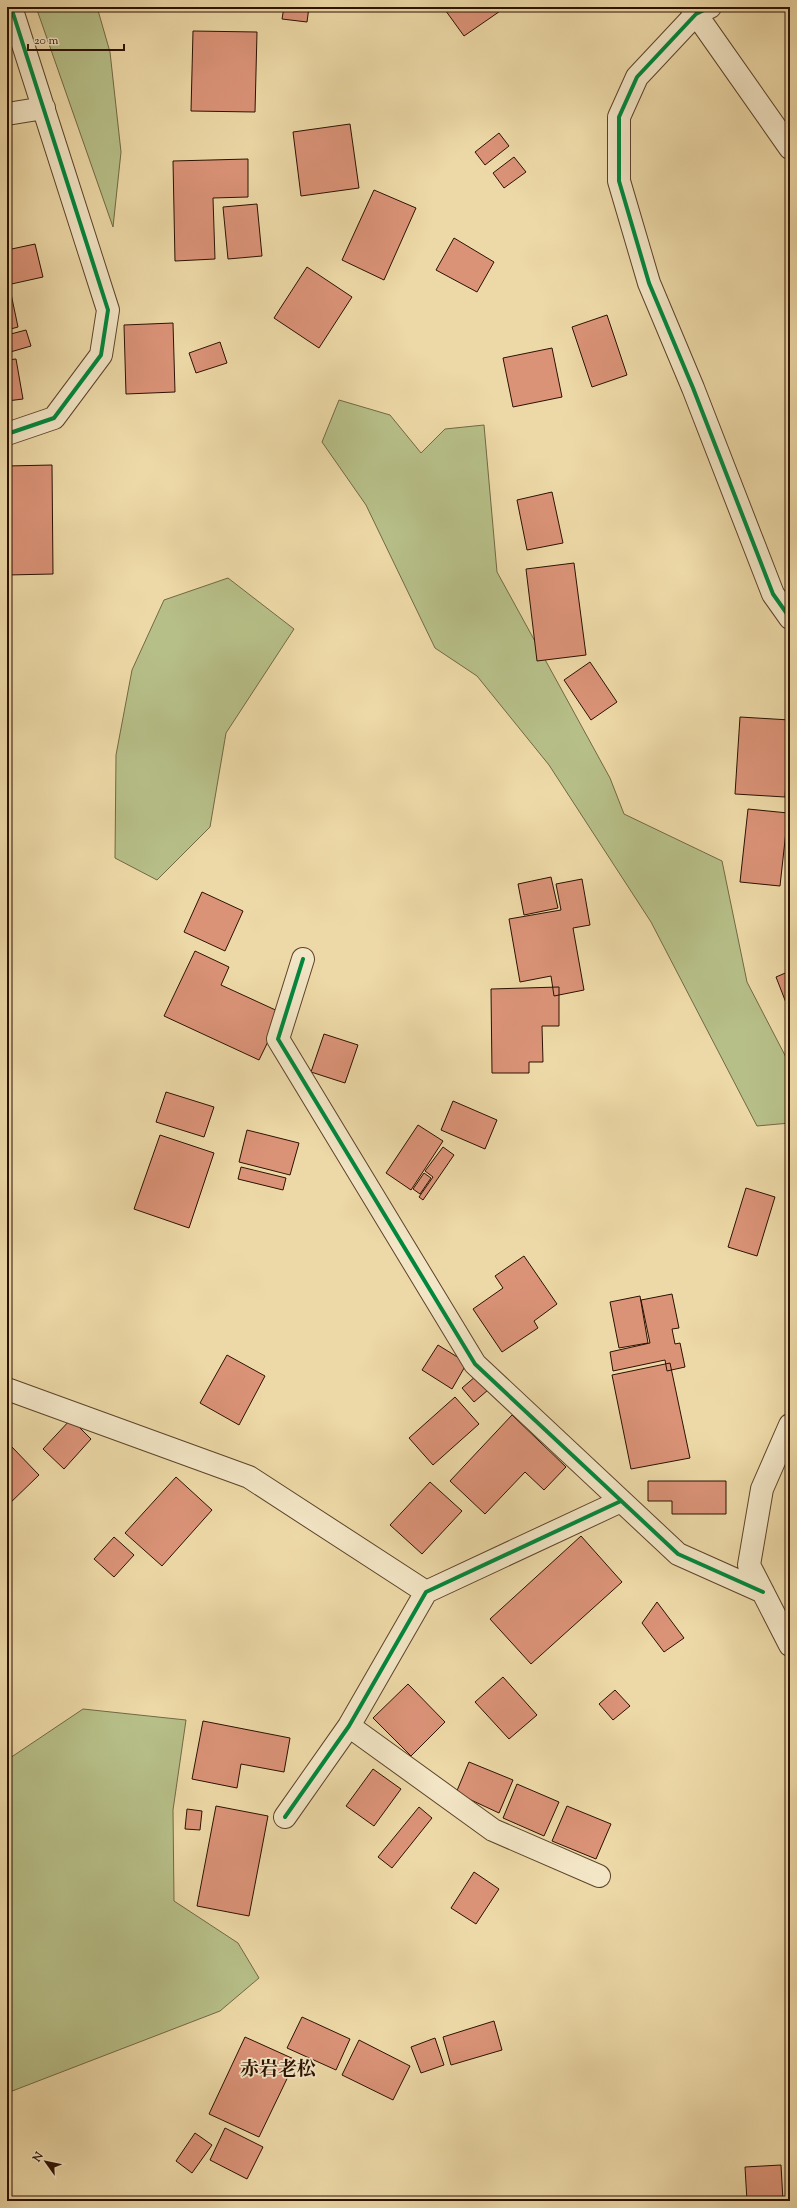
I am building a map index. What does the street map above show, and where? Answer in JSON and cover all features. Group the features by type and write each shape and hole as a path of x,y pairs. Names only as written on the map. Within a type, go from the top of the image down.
{"street":[{"path":"7,434 54,418 100,355 108,310 11,7"},
{"path":"790,148 699,9 637,77 619,117 619,181 649,283 693,388 773,594 790,618"},
{"path":"7,114 44,108"},
{"path":"303,960 278,1039 475,1364 678,1554 763,1592"},
{"path":"7,1389 249,1477 426,1592"},
{"path":"790,1424 762,1489 749,1565 790,1645"},
{"path":"285,1817 349,1726 426,1592 621,1501"},
{"path":"349,1726 493,1830 599,1876"}],"green space":[{"path":"36,7 97,7 110,52 121,152 113,227"},
{"path":"339,400 390,415 421,453 445,429 484,425 497,572 610,778 624,814 722,861 747,982 790,1065 790,1123 757,1126 651,922 549,765 477,676 435,648 366,505 322,442"},
{"path":"228,578 294,629 226,733 210,827 157,880 115,858 116,755 132,670 164,600"},
{"path":"83,1709 186,1720 173,1810 174,1901 238,1943 259,1978 220,2011 7,2093 7,1760"}],"building":[{"path":"284,7 309,7 307,22 282,19"},
{"path":"443,7 506,7 464,36"},
{"path":"193,31 257,32 255,112 191,111"},
{"path":"350,124 359,188 301,196 293,132"},
{"path":"499,133 509,146 485,165 475,152"},
{"path":"514,157 526,172 504,188 493,173"},
{"path":"248,159 248,197 213,198 215,259 175,261 173,161"},
{"path":"374,190 416,208 384,280 342,260"},
{"path":"257,204 262,256 228,259 223,207"},
{"path":"454,238 494,262 477,292 436,270"},
{"path":"35,244 43,277 7,285 7,250"},
{"path":"307,267 352,297 319,348 274,318"},
{"path":"7,289 10,289 18,327 7,330"},
{"path":"607,315 627,375 592,387 572,327"},
{"path":"173,323 175,392 126,394 124,325"},
{"path":"26,330 31,346 7,353 7,335"},
{"path":"220,342 227,363 196,373 189,353"},
{"path":"552,348 562,397 513,407 503,358"},
{"path":"16,359 23,399 7,401 7,360"},
{"path":"52,465 53,574 7,575 7,466"},
{"path":"552,492 563,543 527,550 517,500"},
{"path":"574,563 586,655 537,661 526,569"},
{"path":"590,662 617,702 591,720 564,680"},
{"path":"740,717 790,720 785,797 735,794"},
{"path":"748,809 788,813 780,886 740,882"},
{"path":"551,877 558,908 524,915 518,884"},
{"path":"582,879 590,925 573,928 584,990 554,996 551,976 520,982 509,919 561,910 556,884"},
{"path":"202,892 243,911 225,951 184,932"},
{"path":"195,951 229,967 221,985 282,1013 259,1060 164,1016"},
{"path":"790,971 790,1013 776,977"},
{"path":"559,987 559,1026 542,1026 543,1062 529,1062 529,1073 492,1073 491,989"},
{"path":"324,1034 358,1045 345,1083 311,1072"},
{"path":"166,1092 214,1107 204,1137 156,1122"},
{"path":"453,1101 497,1120 485,1149 441,1130"},
{"path":"418,1125 443,1141 411,1190 386,1173"},
{"path":"247,1130 299,1143 290,1175 239,1162"},
{"path":"160,1135 214,1153 189,1228 134,1209"},
{"path":"443,1147 454,1155 423,1200 419,1197 433,1177 425,1171"},
{"path":"241,1167 286,1178 283,1190 238,1179"},
{"path":"424,1173 431,1178 420,1194 413,1189"},
{"path":"746,1188 775,1197 757,1256 728,1247"},
{"path":"524,1256 557,1304 534,1321 538,1328 502,1352 473,1309 503,1288 495,1276"},
{"path":"672,1294 679,1328 672,1329 675,1344 680,1343 685,1367 667,1371 665,1360 613,1371 610,1352 650,1343 641,1300"},
{"path":"640,1296 648,1343 619,1348 610,1302"},
{"path":"438,1345 467,1363 452,1389 422,1370"},
{"path":"227,1355 265,1376 239,1425 200,1403"},
{"path":"670,1363 690,1458 631,1469 612,1375"},
{"path":"476,1376 488,1390 474,1402 462,1388"},
{"path":"455,1397 479,1424 433,1465 409,1438"},
{"path":"512,1415 566,1467 544,1490 525,1472 485,1514 450,1481"},
{"path":"71,1419 91,1439 64,1469 43,1449"},
{"path":"11,1446 39,1475 7,1506 7,1450"},
{"path":"176,1477 212,1510 162,1566 125,1533"},
{"path":"648,1481 726,1481 726,1514 672,1514 672,1501 648,1501"},
{"path":"430,1482 462,1511 422,1554 390,1525"},
{"path":"581,1536 622,1582 531,1664 490,1619"},
{"path":"114,1537 134,1555 114,1577 94,1559"},
{"path":"657,1602 684,1638 664,1652 642,1623"},
{"path":"503,1677 537,1715 509,1739 475,1702"},
{"path":"408,1684 445,1722 411,1756 373,1718"},
{"path":"615,1690 630,1706 613,1720 599,1704"},
{"path":"203,1721 290,1738 284,1772 241,1764 237,1788 192,1779"},
{"path":"469,1762 513,1780 499,1813 456,1793"},
{"path":"373,1769 401,1789 374,1826 346,1806"},
{"path":"517,1784 559,1802 544,1836 503,1818"},
{"path":"216,1806 268,1816 249,1916 197,1906"},
{"path":"567,1806 611,1824 596,1859 552,1841"},
{"path":"419,1807 432,1818 392,1868 378,1857"},
{"path":"187,1809 202,1811 200,1830 185,1829"},
{"path":"474,1872 499,1889 476,1924 451,1908"},
{"path":"302,2017 350,2039 336,2070 287,2048"},
{"path":"494,2021 502,2050 451,2065 443,2037"},
{"path":"245,2037 296,2060 259,2137 209,2114"},
{"path":"435,2038 444,2065 421,2073 411,2047"},
{"path":"359,2040 410,2066 393,2100 342,2075"},
{"path":"225,2128 263,2147 247,2179 210,2160"},
{"path":"195,2133 212,2145 192,2173 176,2161"},
{"path":"781,2165 783,2201 747,2201 745,2167"}],"cycle path":[{"path":"7,434 54,418 101,355 108,310 11,7"},
{"path":"710,7 696,14 637,77 619,117 619,181 649,283 693,388 773,594 790,618"},
{"path":"303,959 278,1039 475,1364 678,1554 763,1592"},
{"path":"285,1817 349,1726 426,1592 621,1501"}],"district":[{"name":"赤岩老松","path":"278,2070"}]}
